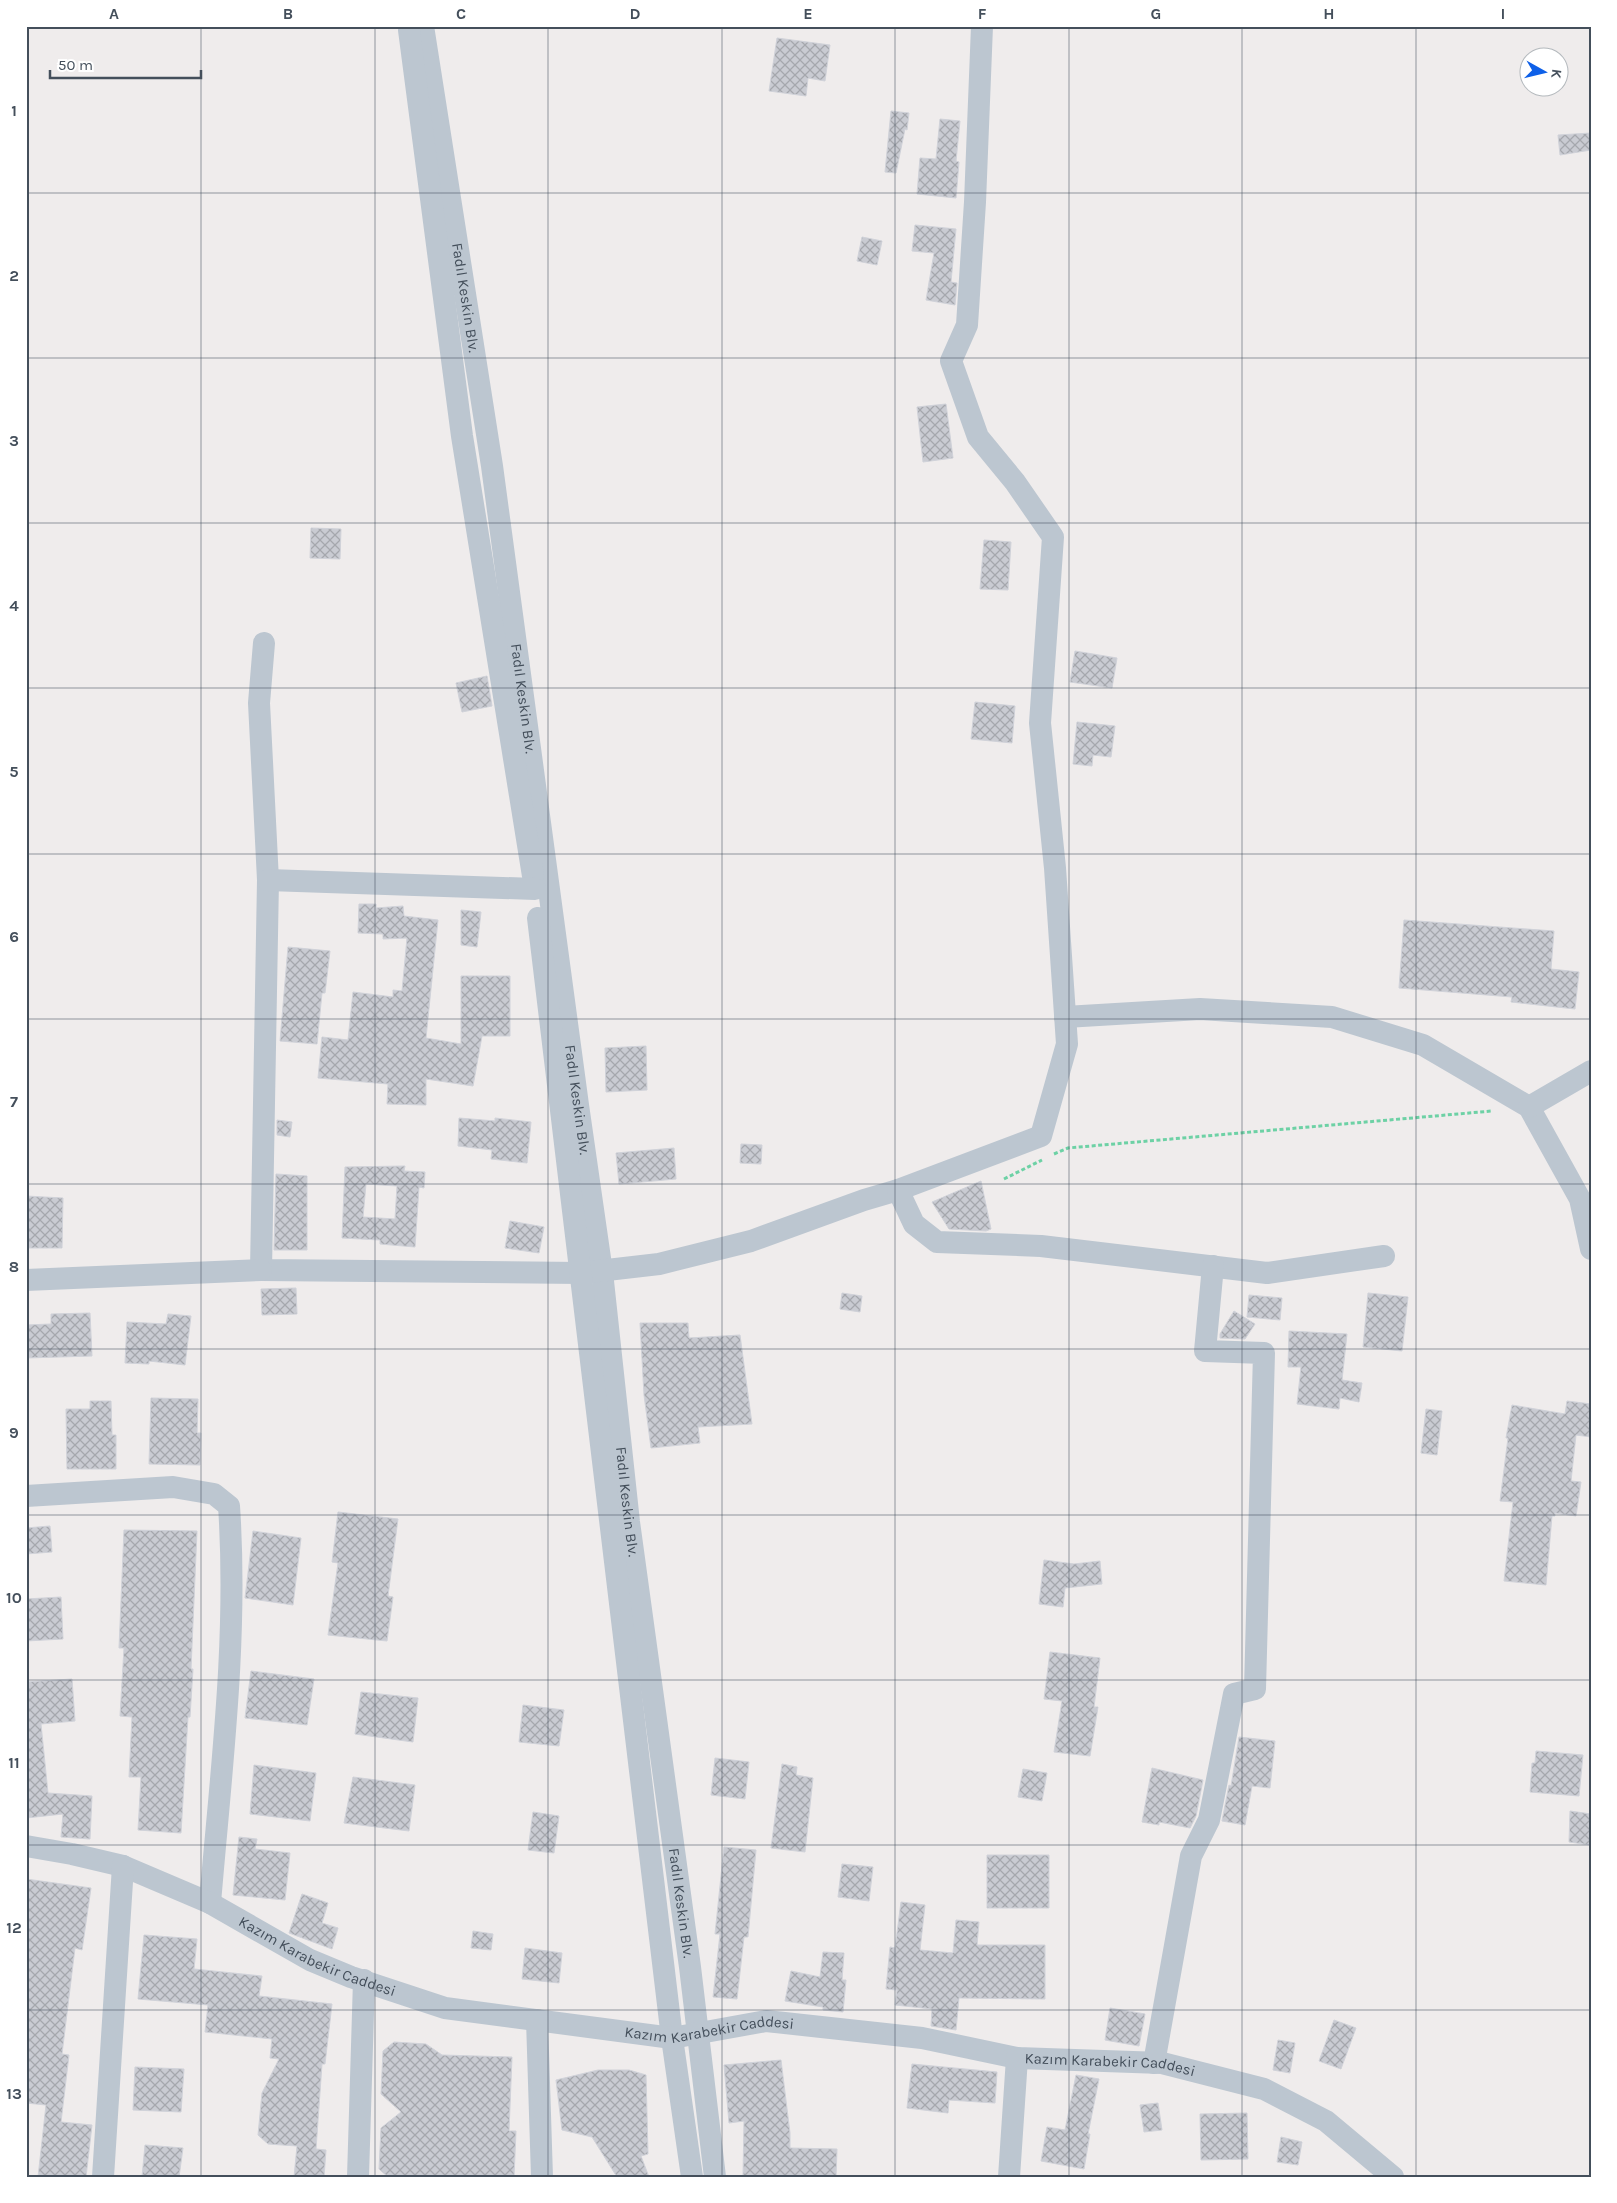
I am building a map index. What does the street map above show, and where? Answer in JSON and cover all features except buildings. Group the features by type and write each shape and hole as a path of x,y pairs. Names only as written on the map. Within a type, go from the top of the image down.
{"street":[{"name":"Fadıl Keskin Blv.","path":"408,26 462,436 535,889 629,1522 698,2034 715,2177"},
{"name":"Fadıl Keskin Blv.","path":"423,26 492,466 576,1095 592,1273 672,2038 692,2177"},
{"path":"26,1280 261,1270 592,1273 659,1264 751,1241 864,1200 898,1190 1041,1136 1067,1044 1055,868 1040,723 1053,536 1015,482 978,437 951,361 967,325 975,202 982,26"},
{"path":"261,1270 268,880 259,703 264,643"},
{"path":"268,880 535,889"},
{"path":"1065,1017 1200,1009 1332,1017 1423,1044 1529,1107 1580,1199 1591,1249"},
{"path":"1529,1107 1591,1071"},
{"path":"898,1190 914,1224 937,1242 1041,1246 1267,1273 1384,1256"},
{"path":"1154,2063 1191,1856 1208,1820 1234,1694 1255,1689 1264,1353 1204,1351 1213,1266"},
{"path":"26,1496 172,1487 214,1494 229,1506 231,1645 210,1903"},
{"name":"Kazım Karabekir Caddesi","path":"26,1846 123,1866 210,1903 310,1960 444,2008 672,2038 766,2021 922,2038 1017,2058 1154,2063 1264,2089 1326,2121 1393,2177"},
{"path":"102,2177 123,1866"},
{"path":"358,2177 364,1980"},
{"path":"538,2020 542,2177"},
{"path":"1009,2177 1017,2058"}],"path":[{"path":"1052,1155 1068,1148 1529,1107"},
{"path":"1004,1178 1044,1159"}]}
